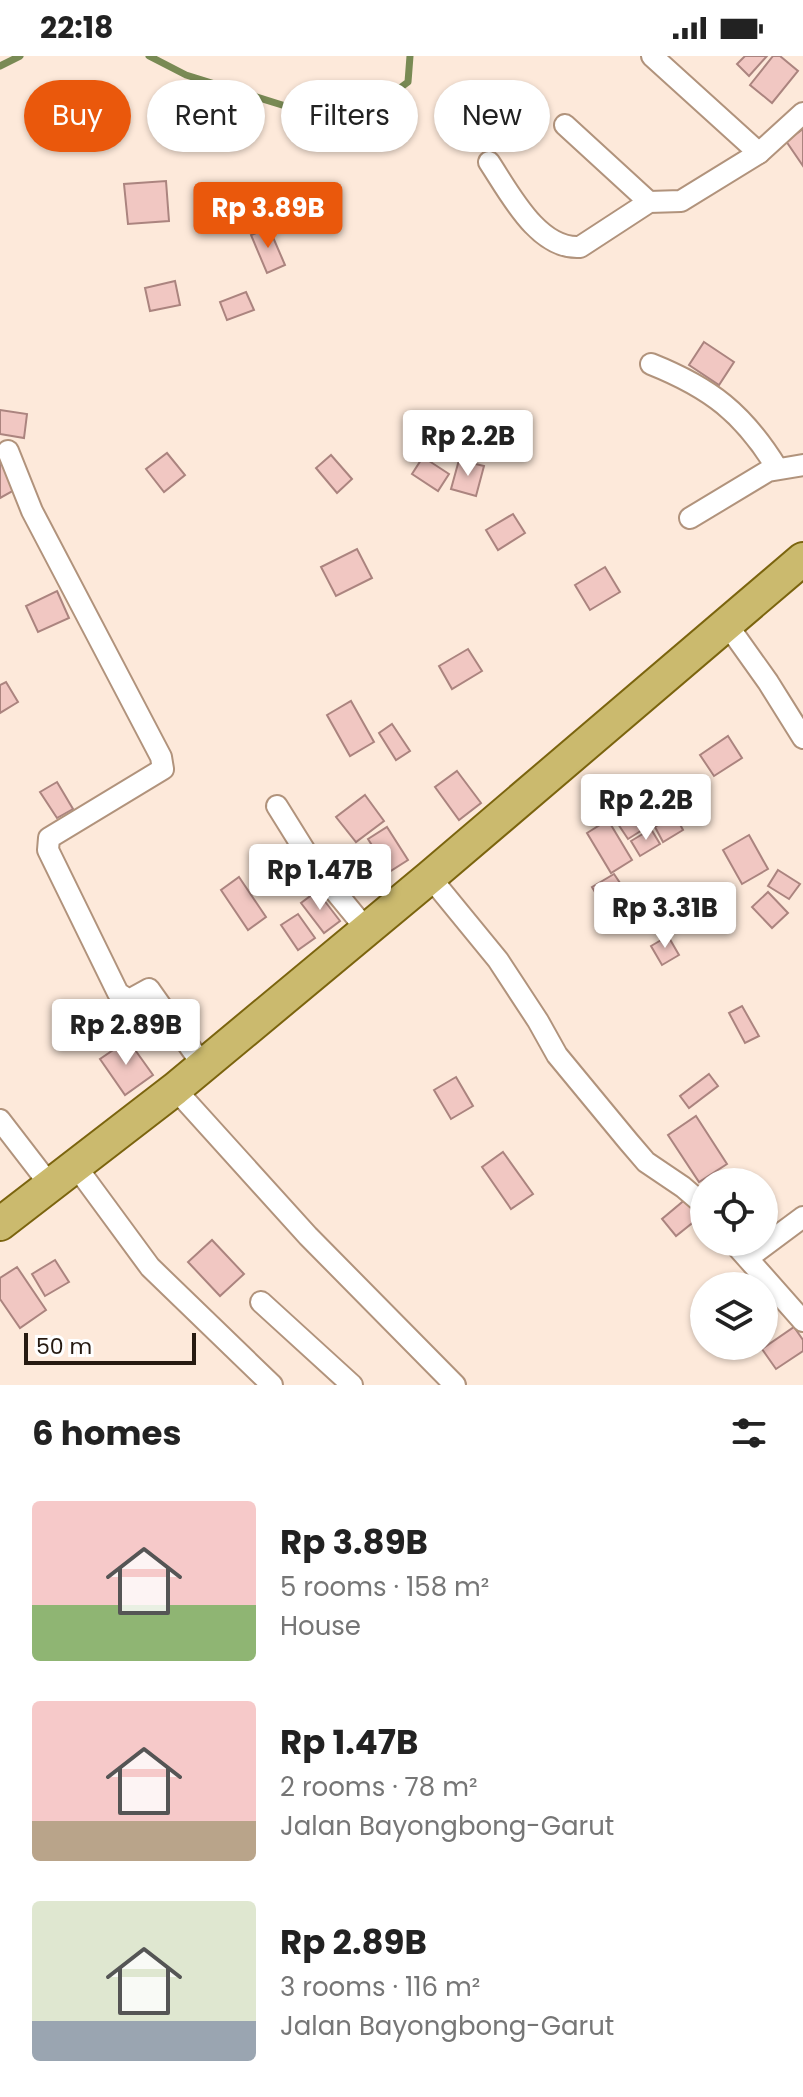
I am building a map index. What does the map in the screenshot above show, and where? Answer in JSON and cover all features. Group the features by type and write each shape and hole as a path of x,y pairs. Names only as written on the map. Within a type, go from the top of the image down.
{"main road":[{"path":"0,1224 175,1089 430,877 803,559"}],"street":[{"path":"652,56 759,153"},
{"path":"489,162 526,218 559,244 569,248 580,247 649,202 681,201 759,153 803,113"},
{"path":"565,125 649,202"},
{"path":"651,364 689,379 721,401 756,437 777,468"},
{"path":"8,451 32,511 161,757 163,769 49,838 48,850 118,993 129,1000 149,989 202,1064"},
{"path":"690,518 777,468 803,465"},
{"path":"726,623 803,738"},
{"path":"277,806 315,867 366,929"},
{"path":"430,877 498,960 557,1055 646,1162 690,1193"},
{"path":"175,1089 308,1236 455,1385"},
{"path":"0,1120 62,1175 150,1267 272,1385"},
{"path":"803,1217 748,1258 803,1321"},
{"path":"261,1302 352,1385"}],"building":[{"path":"745,56 767,56 749,76 737,64"},
{"path":"773,56 780,56 798,71 772,103 750,85"},
{"path":"803,129 803,166 786,141"},
{"path":"166,181 169,221 128,224 124,184"},
{"path":"258,184 283,202 266,225 241,207"},
{"path":"269,228 285,265 267,273 251,235"},
{"path":"175,281 180,305 150,311 145,288"},
{"path":"246,292 254,310 227,320 220,302"},
{"path":"704,342 734,362 719,385 689,365"},
{"path":"0,410 27,414 24,438 0,434"},
{"path":"167,453 185,475 164,492 146,469"},
{"path":"331,455 352,479 337,493 316,468"},
{"path":"423,457 449,474 438,491 412,474"},
{"path":"0,460 16,489 0,498"},
{"path":"459,460 484,466 476,496 451,489"},
{"path":"513,514 525,533 498,550 486,530"},
{"path":"357,549 372,578 336,596 321,567"},
{"path":"605,567 620,592 590,610 575,585"},
{"path":"57,591 69,618 38,632 26,606"},
{"path":"468,649 482,671 452,689 439,666"},
{"path":"6,682 18,702 0,713 0,685"},
{"path":"351,701 374,742 350,756 327,715"},
{"path":"392,724 410,751 396,760 379,733"},
{"path":"728,736 742,758 714,776 700,755"},
{"path":"457,771 481,803 459,820 435,787"},
{"path":"57,782 73,809 57,818 40,792"},
{"path":"365,795 384,821 356,842 336,817"},
{"path":"644,799 658,820 628,839 614,818"},
{"path":"675,815 683,830 663,842 655,827"},
{"path":"608,820 632,860 611,873 587,833"},
{"path":"387,827 408,860 389,872 368,839"},
{"path":"651,829 660,844 640,856 631,841"},
{"path":"749,835 768,869 742,884 723,850"},
{"path":"778,870 800,884 789,899 768,886"},
{"path":"614,874 620,883 598,897 592,887"},
{"path":"239,877 266,917 248,930 221,890"},
{"path":"317,891 340,921 324,933 301,903"},
{"path":"768,892 788,913 772,928 752,907"},
{"path":"298,914 315,938 298,950 281,925"},
{"path":"668,936 679,955 662,965 651,946"},
{"path":"742,1006 759,1036 745,1043 729,1013"},
{"path":"128,1040 153,1075 125,1095 100,1059"},
{"path":"709,1074 718,1086 689,1108 680,1096"},
{"path":"456,1077 473,1106 451,1119 434,1090"},
{"path":"696,1116 727,1164 721,1168 690,1168 668,1135"},
{"path":"503,1152 533,1194 511,1209 482,1167"},
{"path":"687,1198 690,1202 690,1225 676,1236 662,1219"},
{"path":"212,1240 244,1274 220,1296 188,1262"},
{"path":"55,1260 69,1282 45,1296 32,1274"},
{"path":"17,1267 46,1310 20,1328 0,1299 0,1278"},
{"path":"794,1327 803,1340 803,1351 776,1369 770,1360 778,1360 778,1338"}],"waterway":[{"path":"0,66 20,56"},
{"path":"149,56 186,75 295,109 365,114 408,82 410,56"}]}
